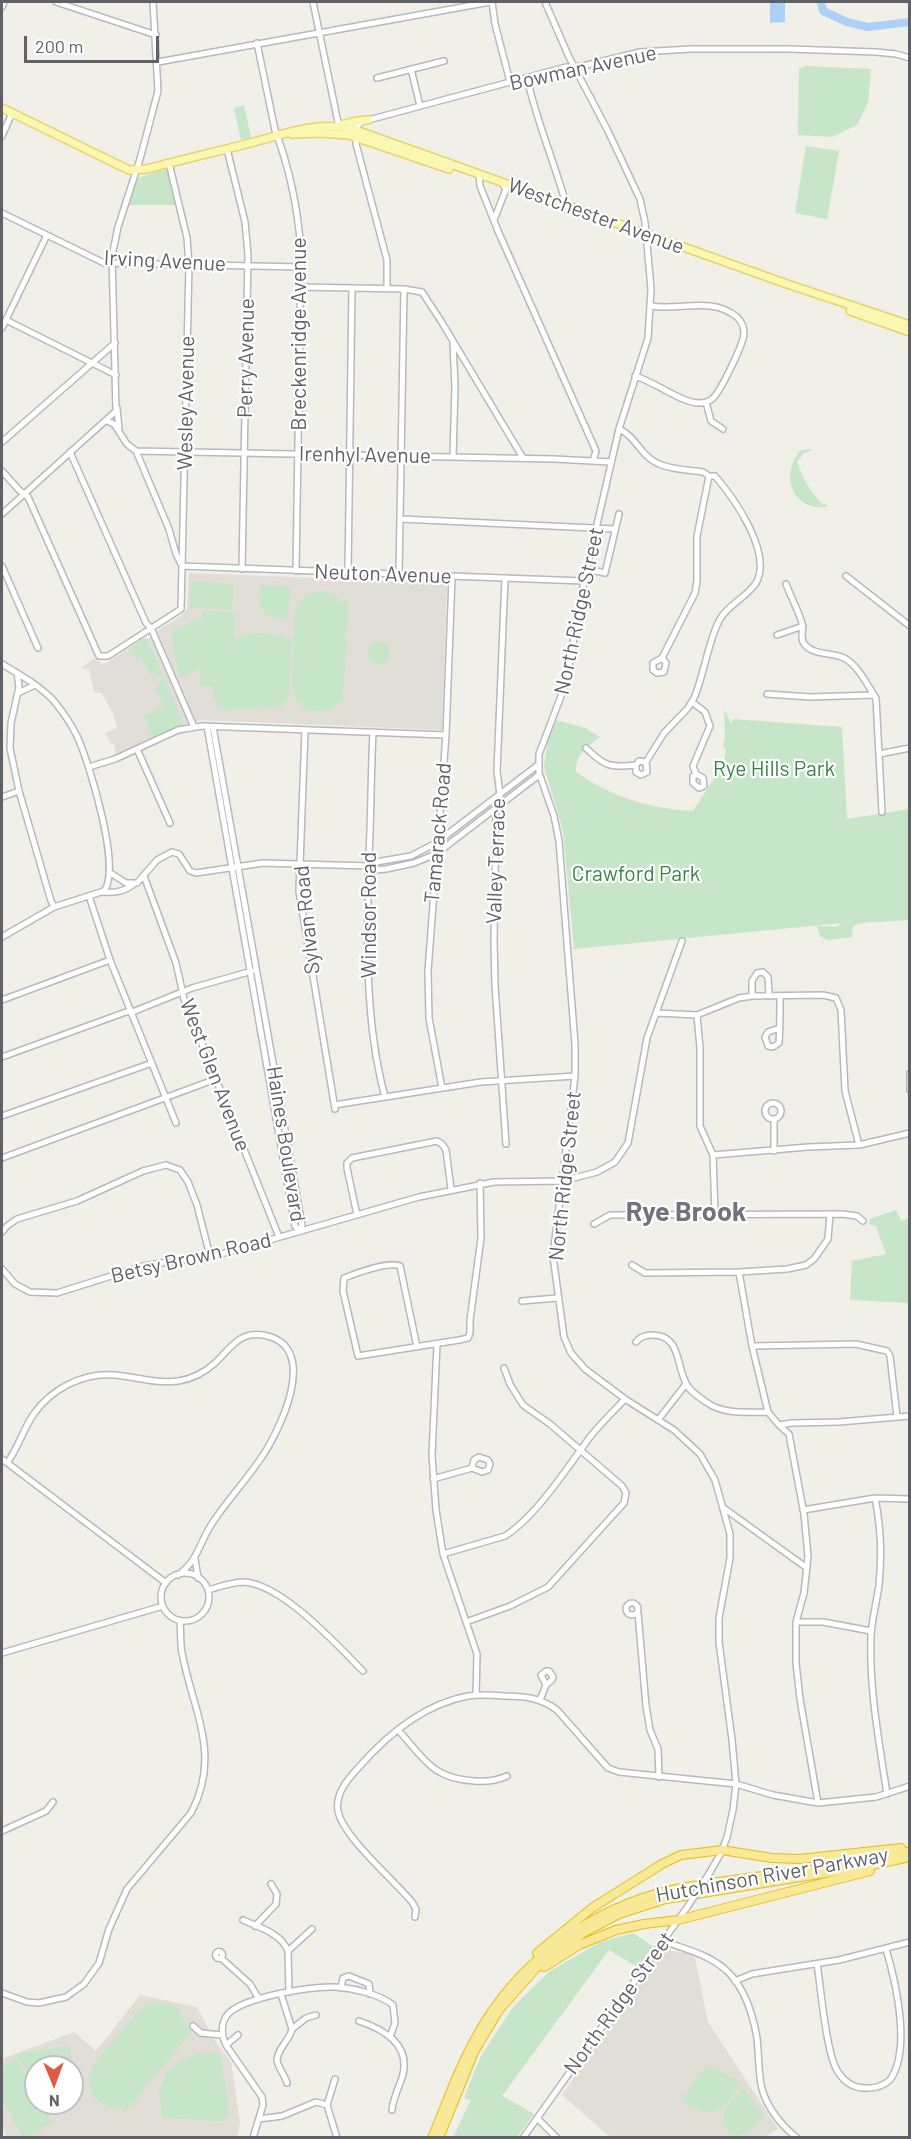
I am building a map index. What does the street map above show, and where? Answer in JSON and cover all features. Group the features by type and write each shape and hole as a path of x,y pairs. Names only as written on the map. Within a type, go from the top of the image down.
{"highway":[{"path":"493,2015 504,1990 556,1936 587,1912 670,1860 695,1852 722,1850 795,1859 909,1849"},
{"name":"Hutchinson River Parkway","path":"432,2138 463,2063 516,1981 546,1952 586,1924 630,1902 677,1888 856,1863 909,1849"},
{"path":"493,2015 540,1970 579,1945 606,1933 627,1927 678,1920 909,1858"},
{"name":"Hutchinson River Parkway","path":"439,2138 471,2060 493,2015 526,1979 556,1952 590,1928 627,1911 674,1897 909,1858"}],"main road":[{"name":"Westchester Avenue","path":"2,108 129,170 147,169 314,126 339,127 909,332"},
{"path":"339,127 368,120"},
{"name":"Westchester Avenue","path":"279,136 320,133 359,134"},
{"name":"Westchester Avenue","path":"647,237 909,325"}],"street":[{"path":"2,7 4,2"},
{"path":"56,2 156,35"},
{"path":"119,430 112,263 117,227 157,97 158,62 153,2"},
{"path":"312,2 339,127"},
{"path":"158,62 491,2 510,82"},
{"name":"North Ridge Street","path":"523,2138 664,1941 710,1872 722,1850 731,1823 736,1784 719,1642 719,1618 731,1547 728,1522 715,1479 706,1462 687,1441 585,1369 571,1353 564,1337 557,1298 554,1248 575,1076 574,1024 559,841 554,816 539,775 538,765 541,744 566,683 584,581 619,429 648,338 651,306 647,237 640,199 631,176 574,67 545,2"},
{"name":"Breckenridge Avenue","path":"257,43 296,206 302,267 296,571"},
{"name":"Bowman Avenue","path":"359,134 359,123 368,120 510,82 643,52 691,49 789,49 876,52 909,58"},
{"path":"377,78 444,61"},
{"path":"411,69 420,106"},
{"path":"527,78 533,104 568,208"},
{"path":"2,136 12,114"},
{"path":"359,134 356,144 387,260 387,288"},
{"name":"Perry Avenue","path":"226,149 245,222 248,266 243,569"},
{"name":"Wesley Avenue","path":"151,628 182,609 183,600 189,265 187,238 170,163"},
{"path":"479,177 482,192 596,451 593,461"},
{"path":"494,219 504,186"},
{"name":"Irving Avenue","path":"2,213 104,263 302,267"},
{"path":"2,328 47,235"},
{"path":"301,287 387,288 422,292 523,458"},
{"path":"348,573 352,288"},
{"path":"399,575 404,289"},
{"path":"636,376 686,400 697,403 706,402 722,386 741,346 744,334 742,323 733,315 704,305 651,306"},
{"path":"6,320 116,375"},
{"path":"453,342 455,386 453,457"},
{"path":"2,442 115,343"},
{"path":"706,402 711,421 723,429"},
{"path":"2,514 114,414 117,408"},
{"path":"106,421 114,424 127,444 136,451 182,566"},
{"path":"619,429 631,436 646,455 662,466 704,472 709,476 715,476 756,539 760,556 760,575 755,584 721,618 692,702 664,733 647,765 647,772 639,774 636,772 636,765"},
{"name":"Irenhyl Avenue","path":"136,451 523,458 611,462"},
{"path":"70,452 194,727"},
{"path":"2,471 24,494 32,507 97,654 102,657 108,656 151,628"},
{"path":"662,658 695,593 698,573 697,536 709,476"},
{"path":"587,570 605,573 619,514"},
{"path":"401,519 615,529"},
{"path":"169,529 178,535 184,535"},
{"path":"2,566 38,648"},
{"name":"Neuton Avenue","path":"182,566 584,581"},
{"path":"846,576 909,626"},
{"name":"Tamarack Road","path":"442,1088 427,1002 429,932 446,735 452,577"},
{"name":"Valley Terrace","path":"505,578 497,771 500,795 496,808 494,941 506,1144"},
{"path":"786,584 803,626 801,639 808,648 848,660 873,695 878,712 882,812"},
{"path":"777,635 803,626"},
{"path":"2,664 35,685 54,702 76,735 88,767 104,827 109,872 108,886 102,892"},
{"path":"17,673 18,693 12,712 10,748 19,791 54,907"},
{"path":"18,693 35,685"},
{"path":"767,694 810,697 873,695"},
{"path":"692,702 705,712 711,726 693,766 696,774"},
{"name":"Haines Boulevard","path":"210,726 239,867 295,1227 300,1231"},
{"name":"Haines Boulevard","path":"210,726 231,868 254,971"},
{"path":"88,767 115,759 178,730 194,727 446,735"},
{"name":"Sylvan Road","path":"305,730 300,894 334,1107 385,1097"},
{"name":"Windsor Road","path":"373,732 368,984 372,1029 385,1097"},
{"path":"586,748 607,765 619,767 636,765 639,761 647,765"},
{"path":"879,754 909,748"},
{"path":"137,749 170,823"},
{"path":"369,866 376,862 411,856 436,843 538,765"},
{"path":"2,937 54,907 102,892 117,892 134,884 157,860 172,852 179,854 192,872 208,872 263,863 369,866 375,870 414,863 436,854 539,775"},
{"path":"2,797 19,791"},
{"path":"109,872 126,883 134,884"},
{"name":"West Glen Avenue","path":"144,876 176,963 182,992 279,1237"},
{"path":"89,896 110,960 176,1123"},
{"name":"Betsy Brown Road","path":"2,1269 10,1280 21,1287 35,1293 47,1294 156,1263 210,1256 451,1189 480,1183 563,1181 597,1172 615,1162 624,1150 633,1126 641,1067 648,1038 682,941"},
{"path":"2,1000 110,960"},
{"path":"2,1057 211,981 254,971"},
{"path":"752,996 754,976 763,972 768,977 769,995"},
{"path":"657,1013 697,1015 739,998 752,996 823,995 836,999 841,1010 845,1091 859,1145"},
{"path":"780,997 780,1028"},
{"path":"697,1015 700,1048 700,1126 713,1155 716,1214"},
{"path":"2,1116 152,1063"},
{"path":"909,1073 909,1090"},
{"path":"385,1097 501,1081 575,1076"},
{"path":"2,1158 216,1079"},
{"path":"774,1119 774,1151"},
{"path":"713,1155 859,1145 909,1133"},
{"path":"357,1215 347,1168 348,1161 364,1155 437,1141 446,1150 451,1189"},
{"path":"2,1232 16,1219 77,1201 143,1171 166,1166 180,1170 188,1182 197,1205 210,1256"},
{"path":"417,1347 401,1268 394,1264 344,1278 343,1291 358,1356 437,1344 468,1338 481,1238 480,1183"},
{"path":"632,1265 645,1273 739,1272 787,1269 806,1265 814,1259 828,1239 830,1214"},
{"path":"594,1224 610,1215 852,1214 863,1221"},
{"path":"739,1272 752,1346 768,1412 789,1434 804,1510 807,1568 796,1622 796,1663 818,1803"},
{"path":"522,1301 557,1298"},
{"path":"166,1584 4,1461 32,1416 49,1397 69,1384 107,1374 158,1382 181,1381 201,1373 243,1336 257,1334 273,1337 285,1347 293,1362 294,1381 287,1406 266,1450 204,1534 195,1559 166,1584 161,1595 163,1606 170,1616 180,1621 201,1616 208,1604 207,1590 198,1578 192,1575 178,1575"},
{"path":"636,1342 648,1335 657,1335 669,1341 678,1356 686,1384 693,1392 717,1409 725,1412 768,1412"},
{"path":"437,1344 432,1427 433,1479 443,1554 477,1654 476,1695"},
{"path":"752,1346 856,1344 887,1351 890,1356 897,1416"},
{"path":"466,1622 510,1606 548,1587 624,1503 626,1493 622,1486 550,1424 523,1405 510,1384 504,1368"},
{"path":"658,1420 686,1384"},
{"path":"443,1554 498,1539 510,1533 581,1452 587,1440 626,1399"},
{"path":"779,1425 909,1416"},
{"path":"433,1479 472,1468"},
{"path":"804,1510 875,1498 909,1499"},
{"path":"875,1498 880,1520 881,1543 879,1585 871,1632 872,1700 887,1794"},
{"path":"723,1508 807,1568"},
{"path":"195,1559 198,1578"},
{"path":"207,1590 245,1582 272,1590 292,1604 363,1671"},
{"path":"2,1653 163,1606"},
{"path":"638,1613 646,1706 650,1730 658,1749 659,1777"},
{"path":"2,1993 27,2002 39,2003 66,1997 84,1984 99,1963 109,1929 127,1889 196,1803 205,1771 204,1744 182,1651 180,1621"},
{"path":"796,1622 823,1622 871,1632"},
{"path":"540,1700 546,1685"},
{"path":"416,1917 416,1909 412,1902 344,1826 338,1809 339,1796 350,1777 376,1749 398,1730 431,1709 459,1699 476,1695 519,1696 540,1700 557,1710 608,1768 620,1772 736,1784 773,1795 818,1803 887,1794 909,1786"},
{"path":"398,1730 425,1762 443,1775 459,1780 484,1782 507,1776"},
{"path":"2,1831 46,1811 53,1802"},
{"path":"255,1926 276,1904 277,1894 271,1884"},
{"path":"243,1920 281,1940 288,1951 289,1992"},
{"path":"288,1951 312,1929"},
{"path":"664,1941 705,1956 727,1971 742,1991 752,2016 757,2038 760,2076 766,2100 780,2122 797,2138"},
{"path":"735,1981 752,1974 817,1964 909,1942"},
{"path":"817,1964 830,2051 837,2071 852,2086 874,2088 885,2084 902,2066 907,2041 906,2017 886,1949"},
{"path":"224,1960 250,1984 259,1999"},
{"path":"342,1988 344,1978 349,1976 369,1984 370,1994"},
{"path":"253,2138 263,2105 262,2097 226,2045 222,2035 223,2023 237,2007 289,1992 324,1987 342,1988 370,1994 390,2002 396,2014 390,2037"},
{"path":"281,1994 292,2029 291,2035 277,2058 287,2083"},
{"path":"292,2029 306,2018 316,2015"},
{"path":"359,2021 379,2029 402,2050 405,2063 392,2110"},
{"path":"193,2026 201,2032 222,2035"},
{"path":"226,2045 238,2036"},
{"path":"335,2079 327,2105 337,2138"},
{"path":"259,2118 282,2116 316,2102 327,2105"},
{"path":"537,2118 557,2138"}],"shaded area":[{"path":"189,573 447,582 442,730 200,720 168,730 116,754 114,744 111,744 105,733 117,728 114,716 102,693 94,692 89,669 81,668 94,658 102,664 108,662 144,638 148,639 181,616 187,609"},
{"path":"663,1950 689,1953 695,1958 708,2022 778,2129 765,2137 610,2137 562,2095"},
{"path":"140,1995 197,2007 217,2044 231,2062 240,2122 237,2137 7,2138 2,2128 2,2059 74,2032 96,2051"}],"green space":[{"path":"805,66 871,69 868,103 857,125 832,137 798,135 799,69"},
{"path":"244,105 251,138 241,140 234,108"},
{"path":"806,146 839,151 827,219 795,213"},
{"path":"166,169 177,205 128,205 138,178"},
{"path":"811,449 797,460 807,484 823,505 827,503 826,507 814,507 805,503 792,489 790,480 794,460 801,450"},
{"path":"191,582 233,584 232,609 190,608"},
{"path":"261,586 286,586 290,591 288,619 269,616 261,609 259,598"},
{"path":"322,591 348,603 343,701 325,711 313,711 302,706 292,690 295,614 304,598"},
{"path":"202,611 235,613 235,639 248,634 264,633 292,639 289,698 281,706 218,710 212,687 200,686 200,668 181,677 176,664 172,633 202,618"},
{"path":"143,639 147,640 163,675 160,677 155,673 149,673 141,656 136,658 131,647"},
{"path":"379,642 387,645 390,653 387,661 379,664 371,661 368,653 371,645"},
{"path":"164,677 184,725 153,737 144,716 164,707 156,689 160,684 160,679"},
{"name":"Crawford Park","path":"724,709 731,724 733,719 842,727 847,819 909,809 909,920 860,923 853,926 852,937 828,940 820,936 817,926 836,927 842,923 574,949 563,830 544,767 548,739 556,720 585,728 600,737 586,747 580,755 576,772 603,788 632,800 662,808 693,811 724,763 726,750 723,745 725,738"},
{"path":"896,1210 901,1221 909,1218 909,1303 850,1300 852,1261 886,1254 876,1226 869,1224 870,1219"},
{"path":"633,1933 652,1946 639,1968 609,1950 502,2096 534,2114 517,2137 453,2137 471,2100 464,2098 481,2056 513,2007 550,1971 601,1942"},
{"path":"150,2003 168,2004 180,2010 185,2024 192,2031 125,2112 121,2108 98,2101 93,2096 89,2076 97,2059 141,2008"},
{"path":"68,2046 71,2055 24,2055 24,2068 16,2054"},
{"path":"220,2053 229,2114 223,2121 162,2118 159,2093 167,2072 176,2064 196,2054"},
{"path":"16,2059 24,2073 24,2115 48,2115 53,2123 23,2137 2,2100 2,2067"},
{"path":"711,2065 741,2083 722,2108 704,2112 681,2101 703,2069"},
{"path":"743,2089 763,2115 746,2132 733,2137 723,2125 726,2108"}],"water":[{"path":"770,2 785,2 785,22 770,23"}],"waterway":[{"path":"821,2 823,11 847,22 868,27 910,22"}],"district":[{"name":"Rye Brook","path":"686,1212"}],"park label":[{"name":"Rye Hills Park","path":"774,769"}]}
